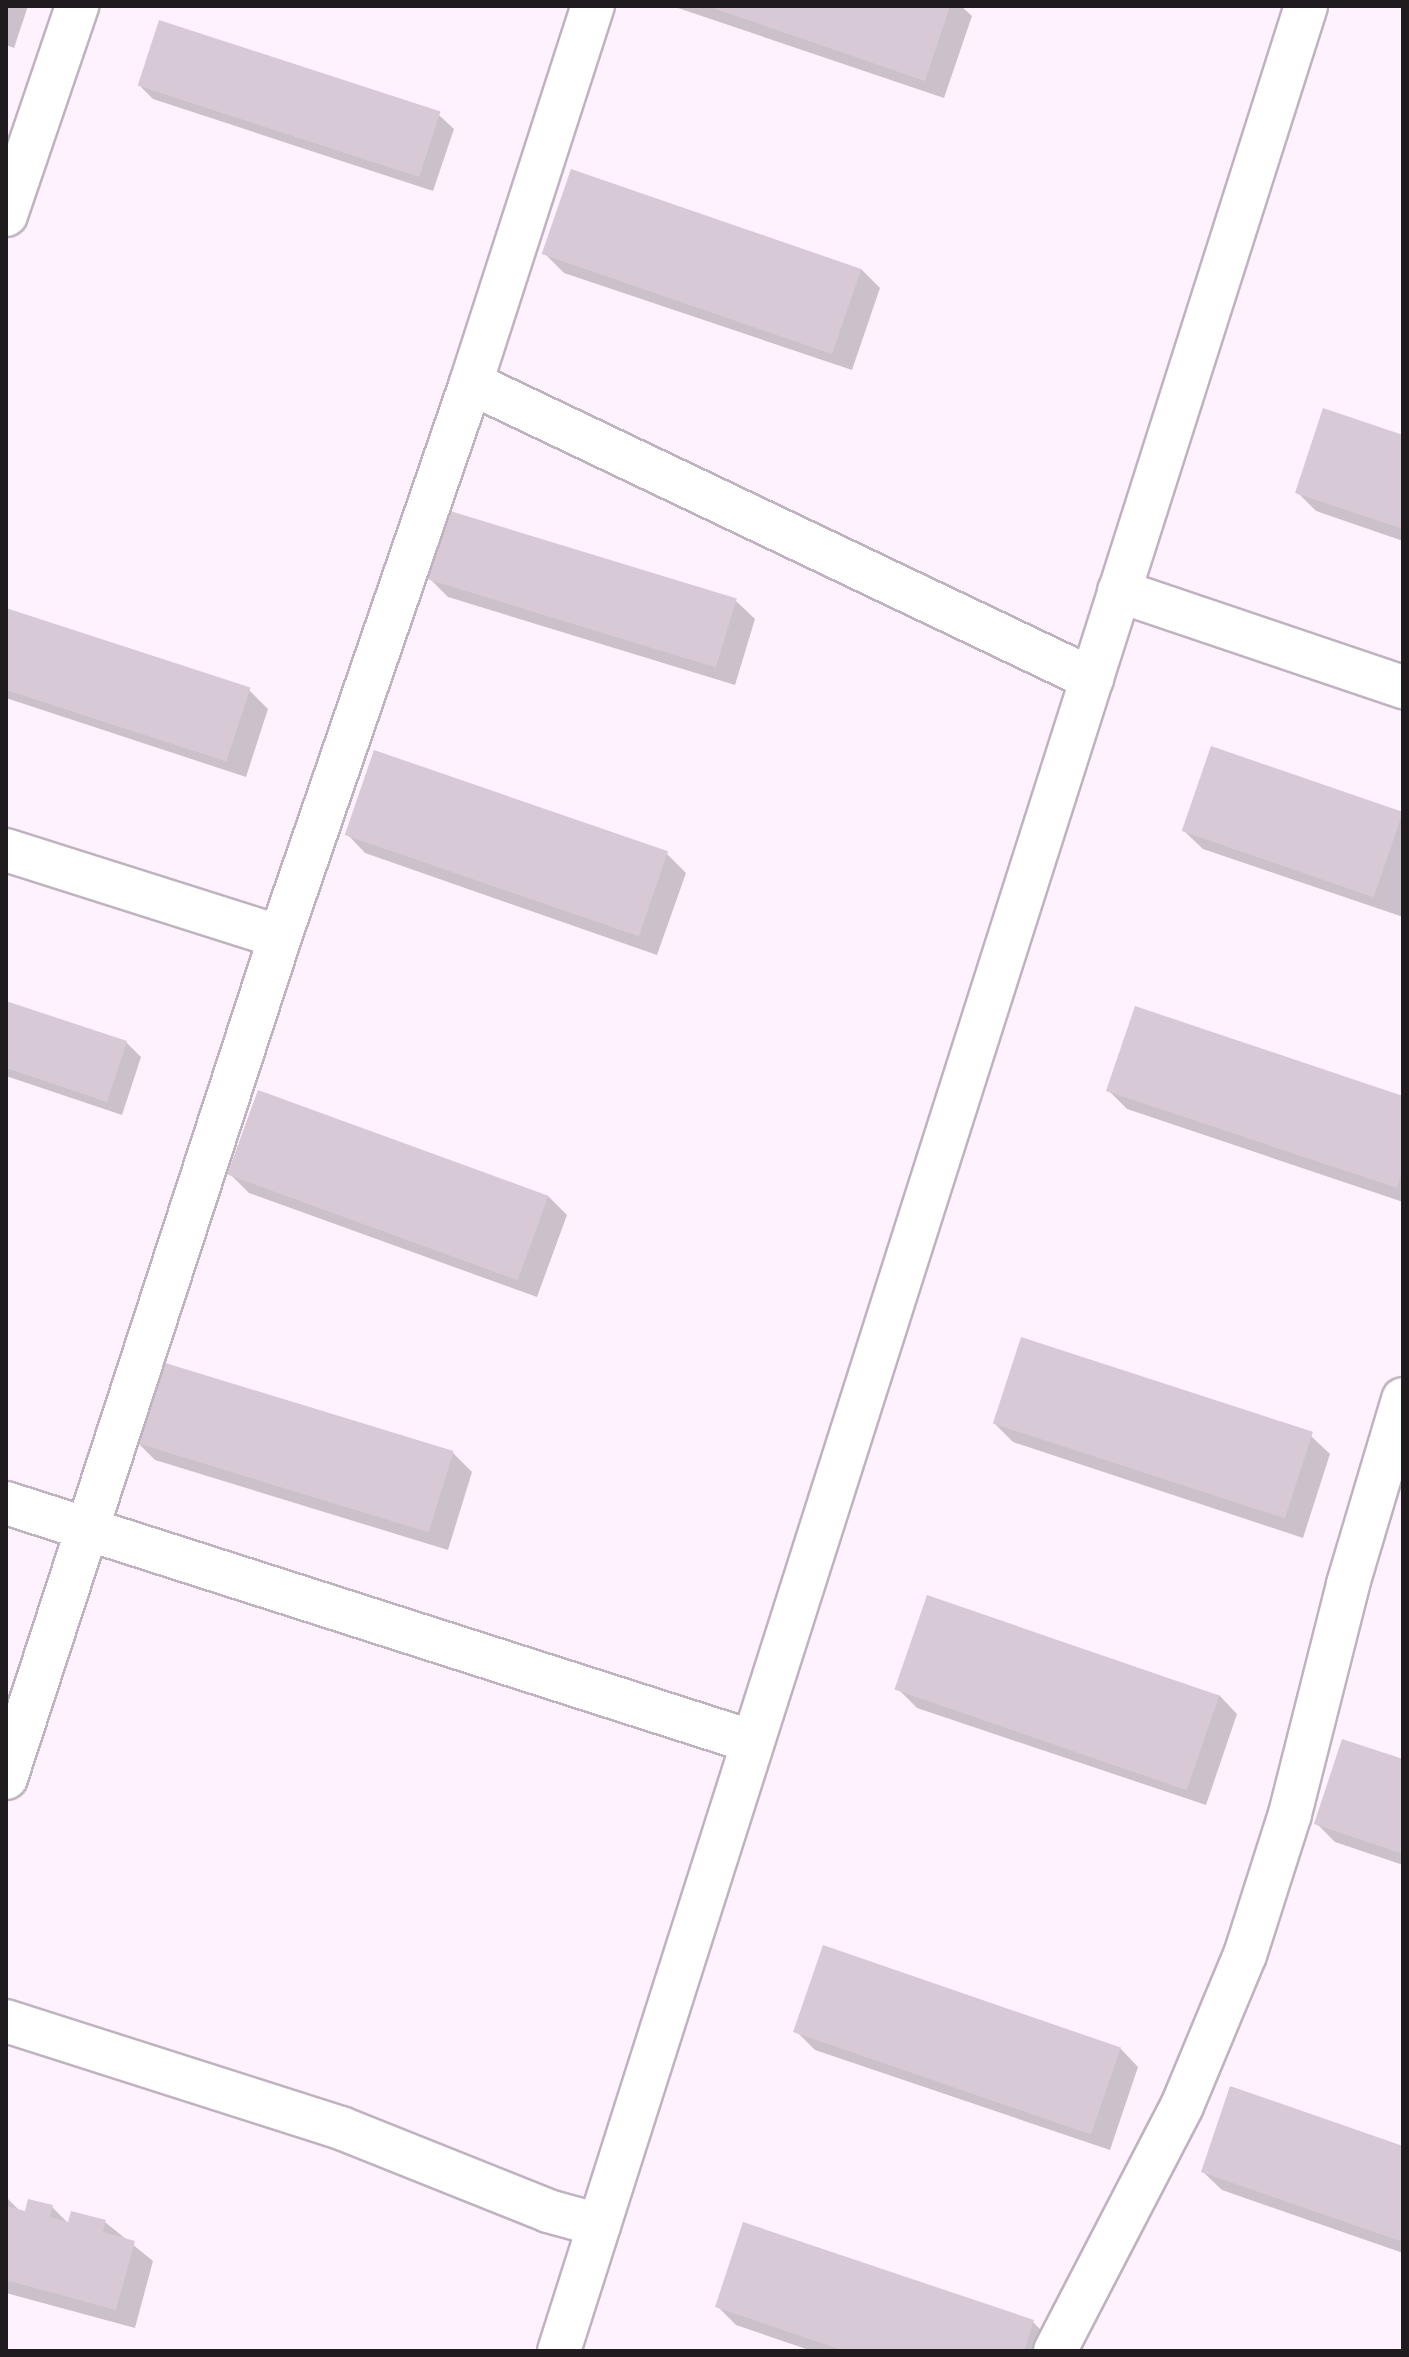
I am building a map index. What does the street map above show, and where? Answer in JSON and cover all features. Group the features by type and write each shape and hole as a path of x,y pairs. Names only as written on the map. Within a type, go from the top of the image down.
{"street":[{"path":"6,215 77,6"},
{"path":"6,1778 280,937 471,383 593,6"},
{"path":"559,2351 1306,6"},
{"path":"471,383 1092,679"},
{"path":"1119,591 1403,687"},
{"path":"6,850 280,937"},
{"path":"1055,2351 1182,2106 1245,1955 1290,1814 1348,1584 1403,1399"},
{"path":"6,1503 753,1742"},
{"path":"6,2021 341,2128 548,2211 599,2225"}],"building":[{"path":"707,6 950,6 925,81"},
{"path":"159,20 441,111 419,177 138,86"},
{"path":"571,169 861,269 832,354 542,254"},
{"path":"1323,408 1403,435 1403,529 1295,493"},
{"path":"447,510 737,599 716,667 426,579"},
{"path":"6,608 250,687 226,762 6,690"},
{"path":"1211,746 1403,812 1374,897 1182,831"},
{"path":"374,750 668,851 639,936 345,835"},
{"path":"6,1001 127,1041 107,1102 6,1068"},
{"path":"1135,1006 1403,1096 1403,1170 1397,1188 1106,1091"},
{"path":"258,1090 548,1196 518,1280 227,1175"},
{"path":"1021,1337 1313,1432 1285,1518 993,1424"},
{"path":"159,1361 454,1451 429,1532 134,1442"},
{"path":"927,1595 1219,1696 1187,1790 894,1690"},
{"path":"1342,1739 1403,1759 1403,1854 1314,1824"},
{"path":"823,1945 1121,2048 1091,2135 793,2032"},
{"path":"1230,2086 1403,2146 1403,2242 1201,2172"},
{"path":"28,2199 53,2205 50,2217 68,2222 71,2211 106,2220 103,2232 135,2241 116,2310 6,2280 6,2206 25,2211"},
{"path":"743,2222 1034,2320 1024,2351 845,2351 715,2307"}]}
